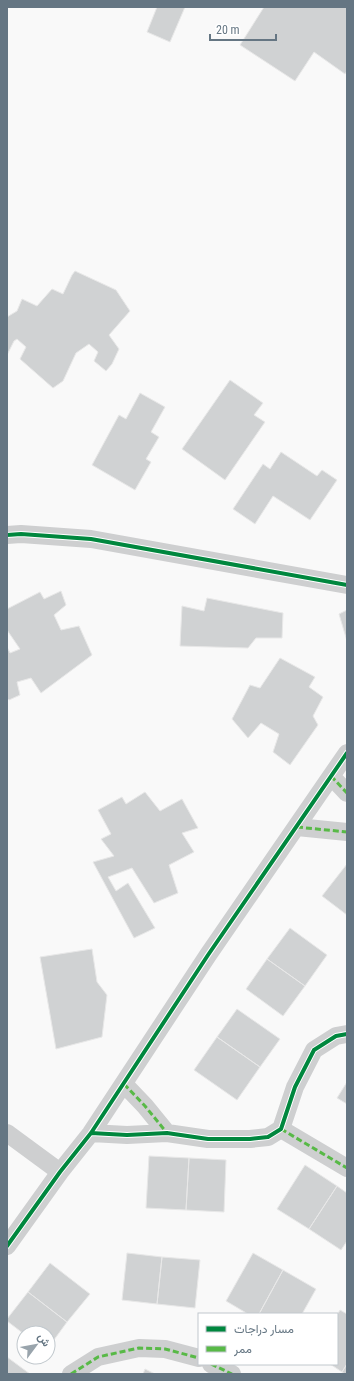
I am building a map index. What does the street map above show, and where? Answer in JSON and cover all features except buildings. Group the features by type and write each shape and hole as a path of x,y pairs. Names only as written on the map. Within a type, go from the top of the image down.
{"street":[{"path":"7,535 29,534 91,539 347,586"},
{"path":"7,1246 124,1084 208,956 347,753"},
{"path":"331,776 347,793"},
{"path":"297,827 347,832"},
{"path":"90,1133 127,1135 167,1133 208,1139 250,1139 268,1137 281,1129 295,1087 314,1050 336,1036 347,1034"},
{"path":"124,1084 167,1133"},
{"path":"281,1129 347,1168"},
{"path":"7,1133 60,1172"},
{"path":"71,1374 98,1357 139,1348 165,1349 198,1358"},
{"path":"213,1365 232,1374"}],"marked path":[{"path":"331,776 347,793"},
{"path":"297,827 347,832"},
{"path":"124,1084 145,1106 167,1133"},
{"path":"281,1129 347,1168"},
{"path":"71,1374 98,1357 139,1348 165,1349 198,1358"},
{"path":"213,1365 232,1374"}],"cycle path":[{"path":"7,535 21,534 91,539 347,585"},
{"path":"7,1246 60,1172 91,1133 208,955 347,753"},
{"path":"91,1133 127,1135 167,1133 208,1139 250,1139 268,1137 281,1129 295,1087 314,1050 336,1036 347,1034"}]}
